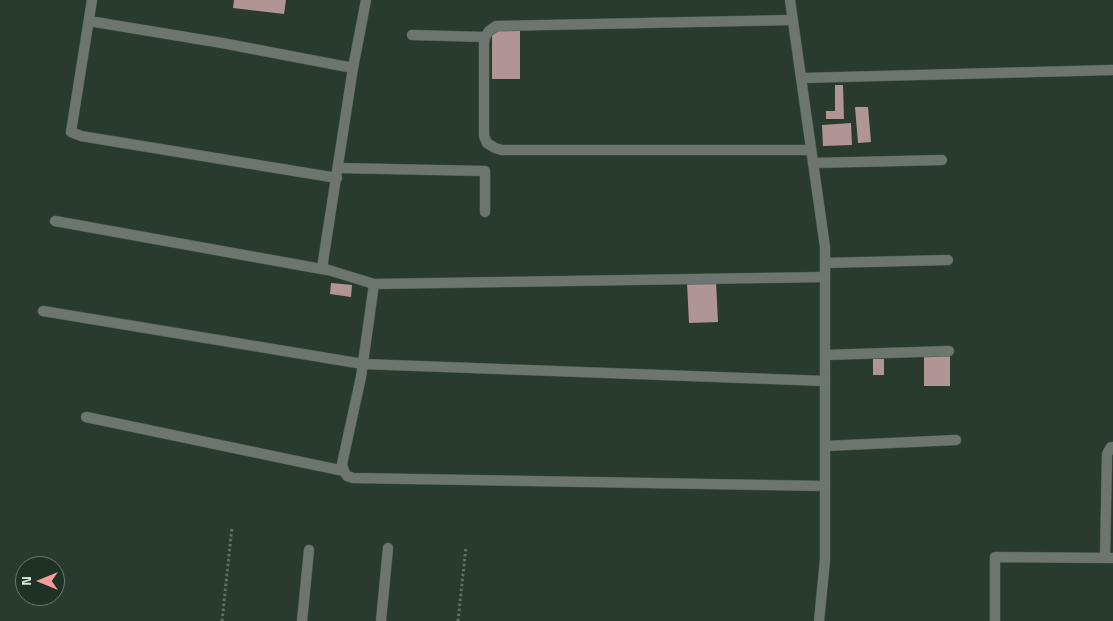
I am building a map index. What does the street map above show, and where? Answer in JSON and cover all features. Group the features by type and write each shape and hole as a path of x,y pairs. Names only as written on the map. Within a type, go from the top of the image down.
{"street":[{"path":"92,0 71,132 81,136 337,173 485,171 485,212"},
{"path":"328,271 322,268 353,68 366,0"},
{"path":"790,0 825,247 825,560 819,621"},
{"path":"792,20 506,24 496,26 485,37 484,136 487,143 494,148 502,150 811,150"},
{"path":"89,21 222,43 353,68"},
{"path":"412,35 485,37"},
{"path":"801,78 1113,70"},
{"path":"813,163 942,160"},
{"path":"55,221 328,271 374,284 825,277"},
{"path":"825,263 948,260"},
{"path":"374,284 363,364 342,464 347,476 352,478 825,486"},
{"path":"43,311 363,364 825,381"},
{"path":"825,355 950,351"},
{"path":"86,417 344,471"},
{"path":"825,446 956,440"},
{"path":"995,621 995,557 1109,558 1107,454 1111,447 1113,447"},
{"path":"381,621 388,548"},
{"path":"302,621 309,550"}],"path":[{"path":"222,621 232,528"},
{"path":"458,621 466,547"}],"building":[{"path":"234,0 286,0 284,14 233,8"},
{"path":"492,30 520,30 520,79 492,79"},
{"path":"835,85 843,85 844,119 826,119 826,111 835,111"},
{"path":"855,107 868,107 871,142 858,143"},
{"path":"851,123 852,145 823,146 822,125"},
{"path":"716,281 718,322 689,323 687,283"},
{"path":"331,283 352,285 351,297 330,294"},
{"path":"924,356 950,356 950,386 924,386"},
{"path":"873,359 884,359 884,375 873,375"}]}
